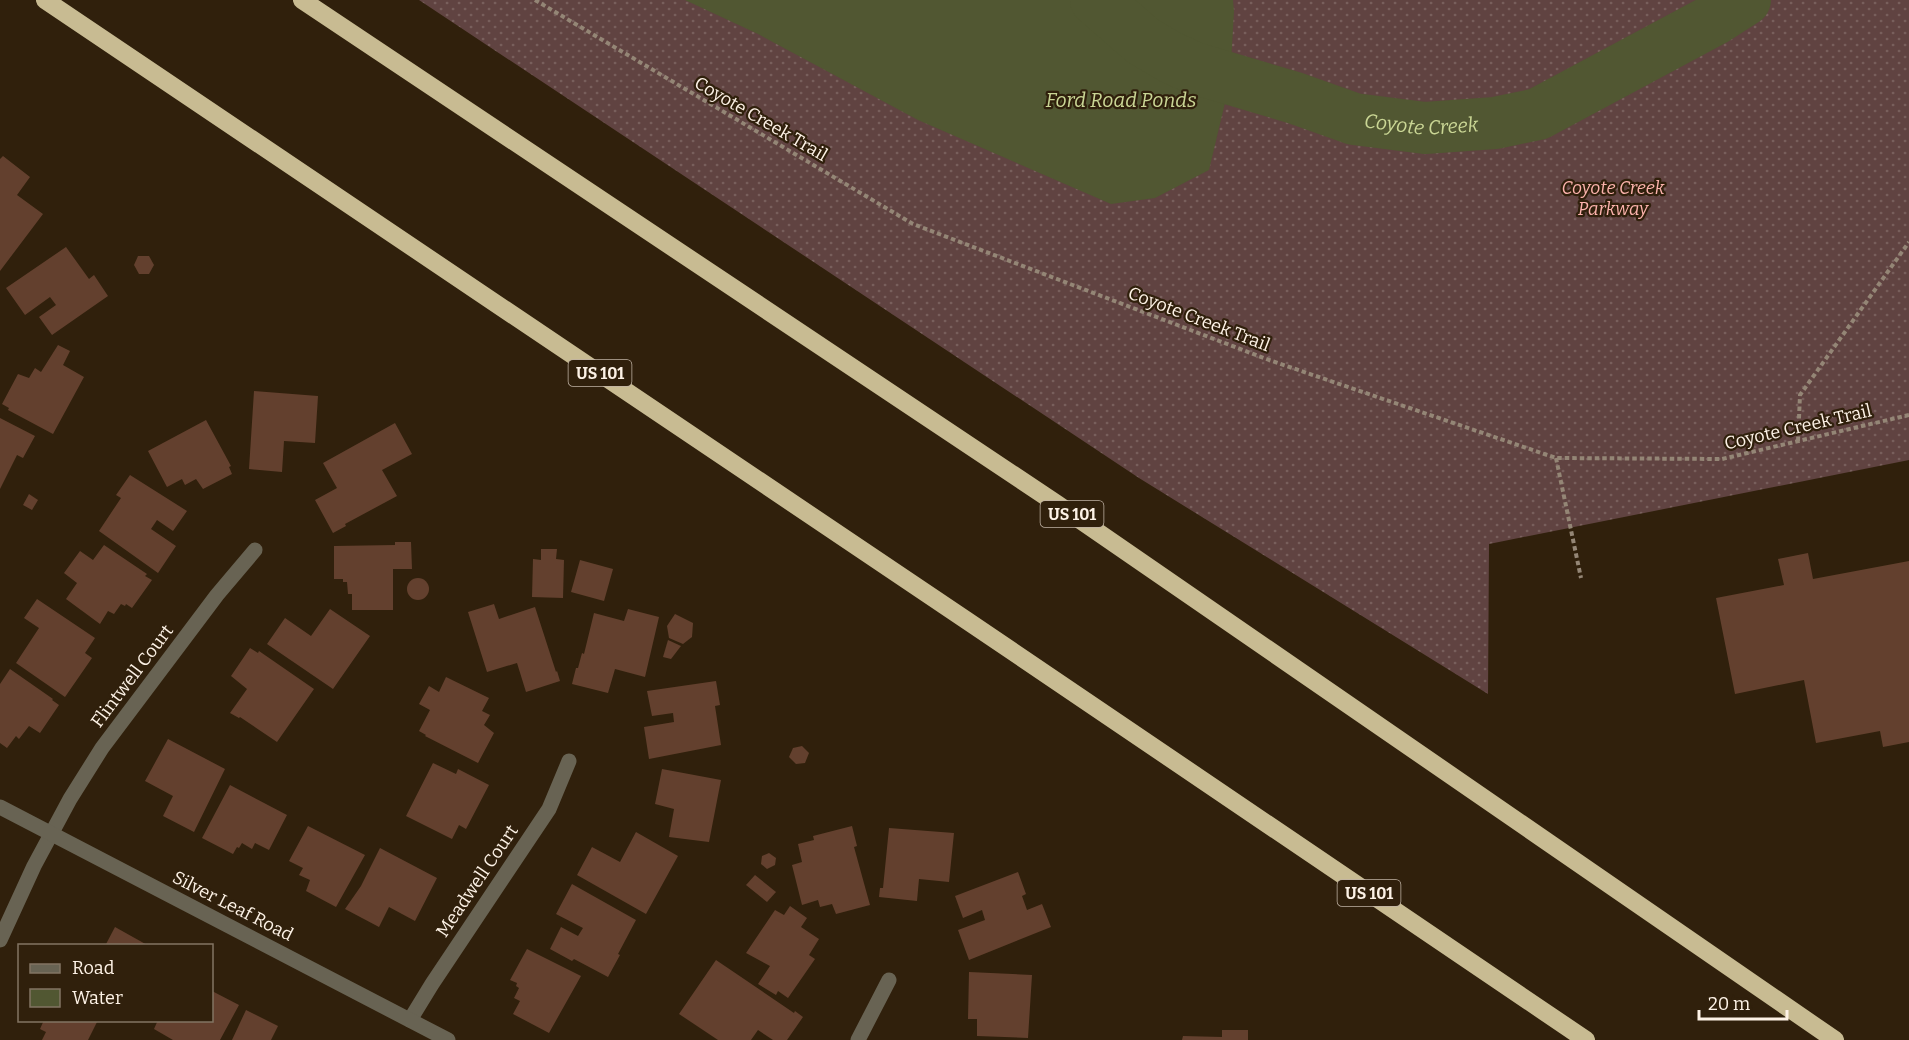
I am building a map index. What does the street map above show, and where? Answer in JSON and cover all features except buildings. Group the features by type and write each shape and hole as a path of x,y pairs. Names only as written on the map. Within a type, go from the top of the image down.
{"highway":[{"name":"US 101","path":"45,0 1586,1040"},
{"name":"US 101","path":"302,0 1057,504 1835,1040"}],"street":[{"name":"Flintwell Court","path":"0,940 70,799 102,748 217,595 255,550"},
{"name":"Meadwell Court","path":"410,1020 549,809 569,761"},
{"name":"Silver Leaf Road","path":"0,807 448,1040"},
{"path":"858,1040 889,980"}],"path":[{"name":"Coyote Creek Trail","path":"534,0 912,224 1269,360 1556,458 1722,459 1909,415"},
{"path":"1798,441 1800,395 1909,242"},
{"path":"1556,458 1581,578"}],"green space":[{"name":"Coyote Creek Parkway","path":"419,0 1909,0 1909,460 1489,544 1488,694 1139,478"}],"water":[{"name":"Ford Road Ponds","path":"685,0 1233,0 1230,82 1209,170 1155,198 1111,204 918,120 758,34"}],"waterway":[{"name":"Coyote Creek","path":"1096,0 1143,41 1194,68 1295,98 1354,119 1425,128 1495,123 1538,114 1717,18 1745,0"}]}
